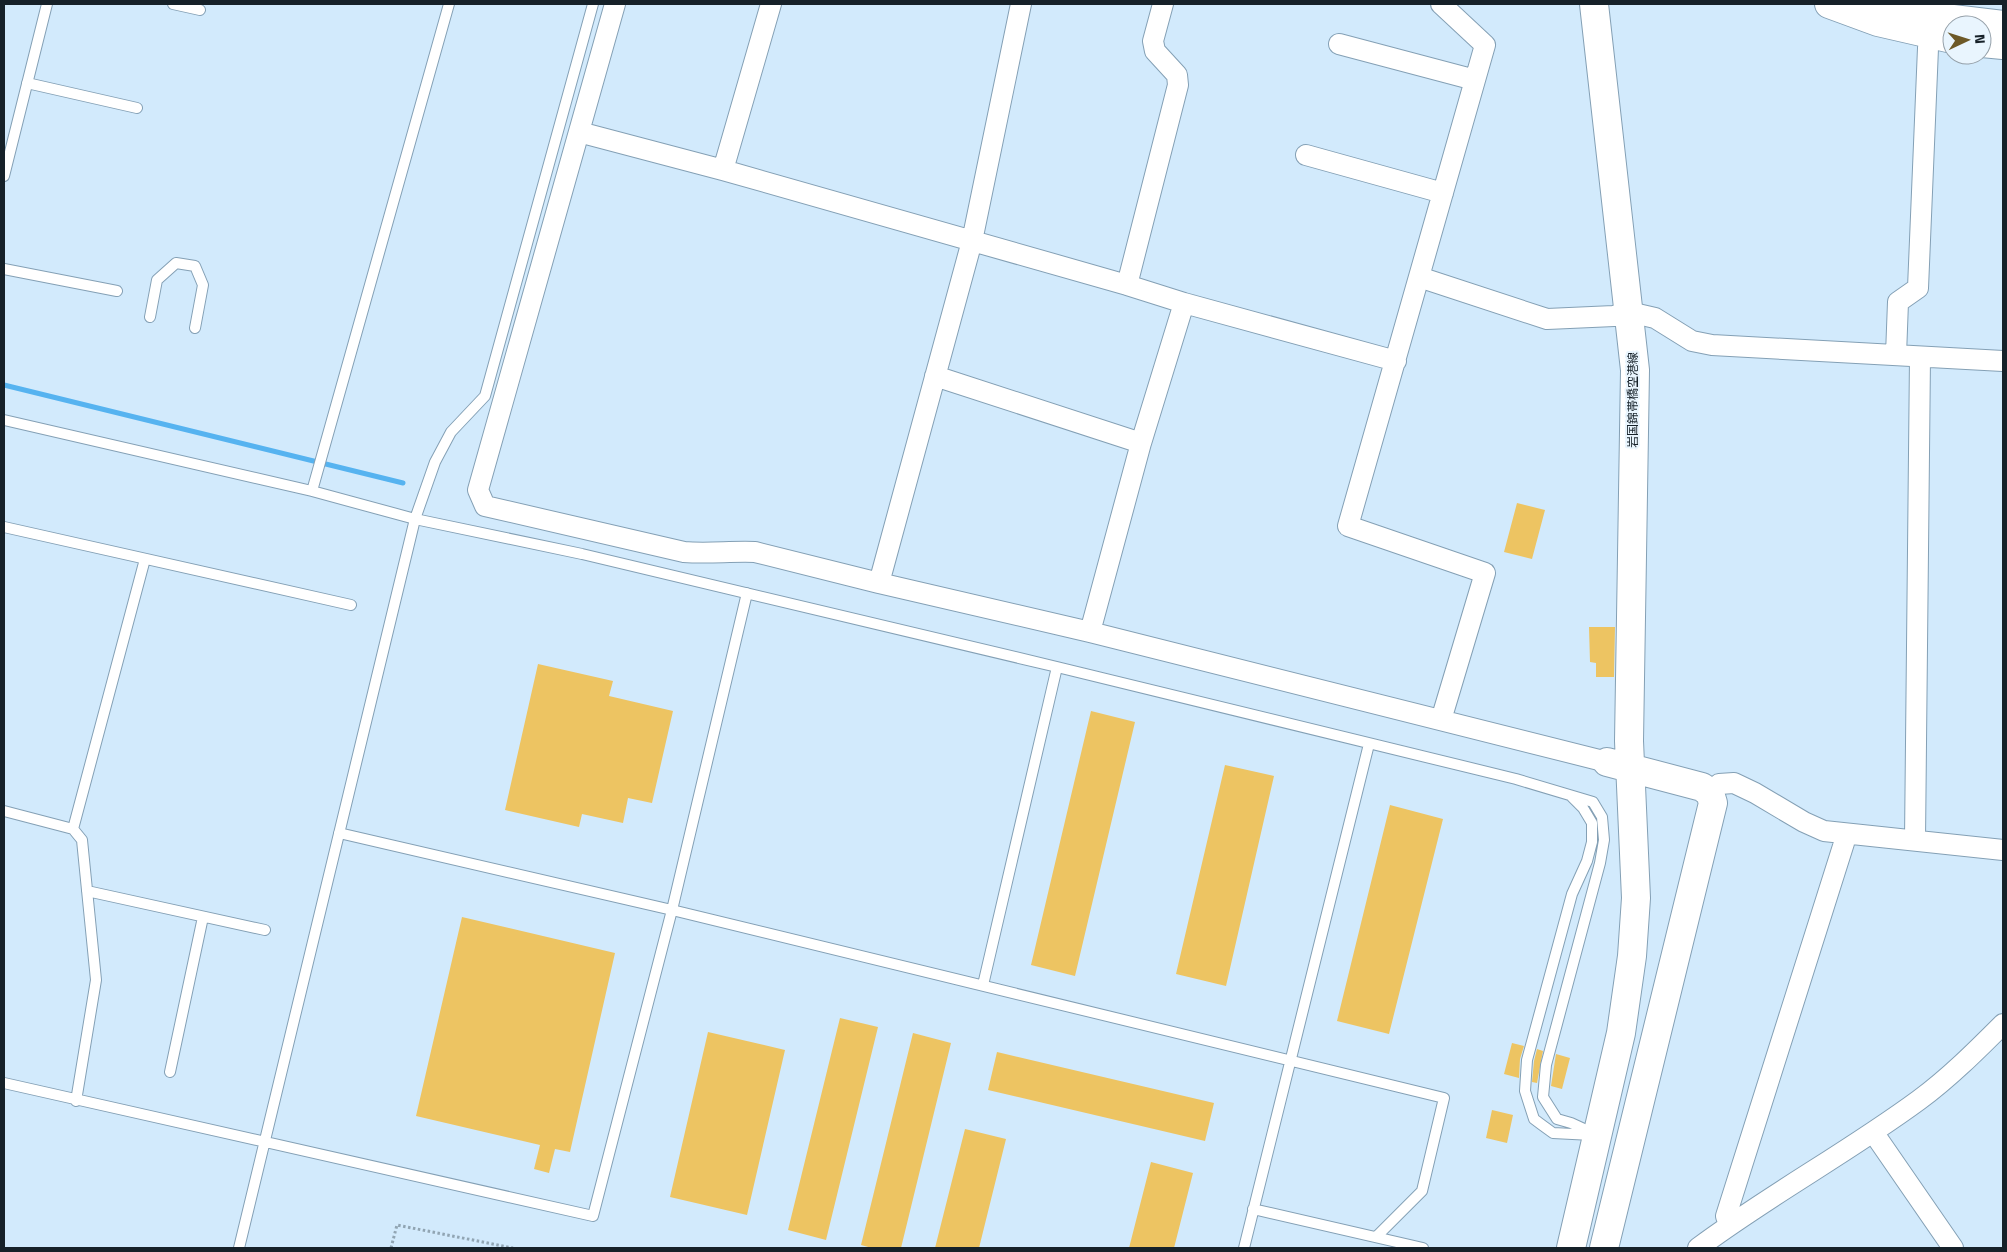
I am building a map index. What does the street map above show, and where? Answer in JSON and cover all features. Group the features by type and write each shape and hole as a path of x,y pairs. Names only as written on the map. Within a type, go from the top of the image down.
{"street":[{"path":"615,4 478,490 485,506 684,552 706,554 738,551 755,552 879,584 1090,632 1702,787 1710,793 1713,803 1604,1248"},
{"path":"723,170 770,4"},
{"path":"879,584 972,241 1021,4"},
{"path":"1127,284 1178,85 1177,75 1155,51 1154,41 1164,4"},
{"path":"1441,4 1485,45 1348,526 1485,573 1441,720"},
{"name":"岩国錦帯橋空港線","path":"1591,1163 1621,1033 1632,956 1636,898 1619,765 1629,677 1635,370 1594,4"},
{"path":"1829,4 1878,22 2003,25"},
{"path":"1885,4 1939,24"},
{"path":"1896,355 1898,302 1918,288 1928,48 1939,24"},
{"path":"1338,44 1475,80"},
{"path":"579,132 723,170 1127,284 1184,303 1396,361"},
{"path":"1306,155 1443,193"},
{"path":"1420,277 1547,319 1614,316 1630,312 1655,318 1692,341 1712,345 2003,362"},
{"path":"1090,632 1141,443 1184,303"},
{"path":"1915,840 1920,357"},
{"path":"935,376 1141,443"},
{"path":"1710,793 1719,784 1734,784 1755,793 1804,822 1824,831 2003,850"},
{"path":"1729,1225 1726,1216 1841,853 1845,834"},
{"path":"1698,1248 1729,1225 1921,1099 1974,1053 2003,1024"},
{"path":"1873,1132 1953,1248"},
{"path":"1562,1248 1577,1194 1591,1163"},
{"path":"1571,1248 1591,1163"}],"lane":[{"path":"4,176 47,4"},
{"path":"173,4 200,10"},
{"path":"312,491 449,4"},
{"path":"240,1248 415,519 435,462 451,432 485,396 592,4"},
{"path":"27,83 137,108"},
{"path":"150,317 157,280 176,263 195,266 203,286 195,328"},
{"path":"4,269 117,291"},
{"path":"4,420 312,491 415,519 582,554 1057,667 1516,779 1593,802 1602,817 1604,840 1600,863 1546,1065 1543,1096 1557,1119 1571,1123 1598,1136"},
{"path":"4,527 351,605"},
{"path":"73,829 145,559"},
{"path":"4,1084 593,1216 672,910 747,593"},
{"path":"983,985 1057,667"},
{"path":"1244,1248 1369,744"},
{"path":"1570,795 1583,808 1592,823 1592,842 1587,861 1572,894 1527,1060 1525,1091 1534,1119 1553,1133 1598,1136"},
{"path":"4,811 73,829 82,840 96,980 76,1101"},
{"path":"339,833 672,910 1444,1098 1422,1191 1376,1237"},
{"path":"87,891 265,930"},
{"path":"170,1072 203,917"},
{"path":"1253,1209 1423,1248"}],"path":[{"path":"391,1248 397,1224 513,1248"}],"building":[{"path":"1517,503 1545,510 1532,559 1504,552"},
{"path":"1589,627 1615,627 1614,677 1596,677 1596,663 1590,662"},
{"path":"538,664 613,681 609,696 673,711 652,803 628,798 623,823 582,814 579,827 505,810"},
{"path":"1091,711 1135,722 1075,976 1031,965"},
{"path":"1225,765 1274,776 1226,986 1176,974"},
{"path":"1390,805 1443,819 1389,1034 1337,1021"},
{"path":"462,917 615,953 570,1152 555,1149 549,1173 534,1169 540,1145 416,1116"},
{"path":"840,1018 878,1027 826,1240 788,1230"},
{"path":"708,1032 785,1050 747,1215 670,1197"},
{"path":"913,1033 951,1043 901,1248 872,1248 861,1245"},
{"path":"1512,1043 1524,1046 1520,1059 1519,1078 1504,1074"},
{"path":"1537,1049 1543,1051 1537,1083 1532,1082"},
{"path":"997,1052 1214,1103 1205,1141 988,1090"},
{"path":"1556,1054 1570,1058 1562,1089 1551,1086"},
{"path":"1492,1110 1513,1115 1507,1143 1486,1138"},
{"path":"965,1129 1006,1139 979,1248 935,1248"},
{"path":"1151,1162 1193,1173 1174,1248 1129,1248"}],"waterway":[{"path":"4,385 403,483"}]}
